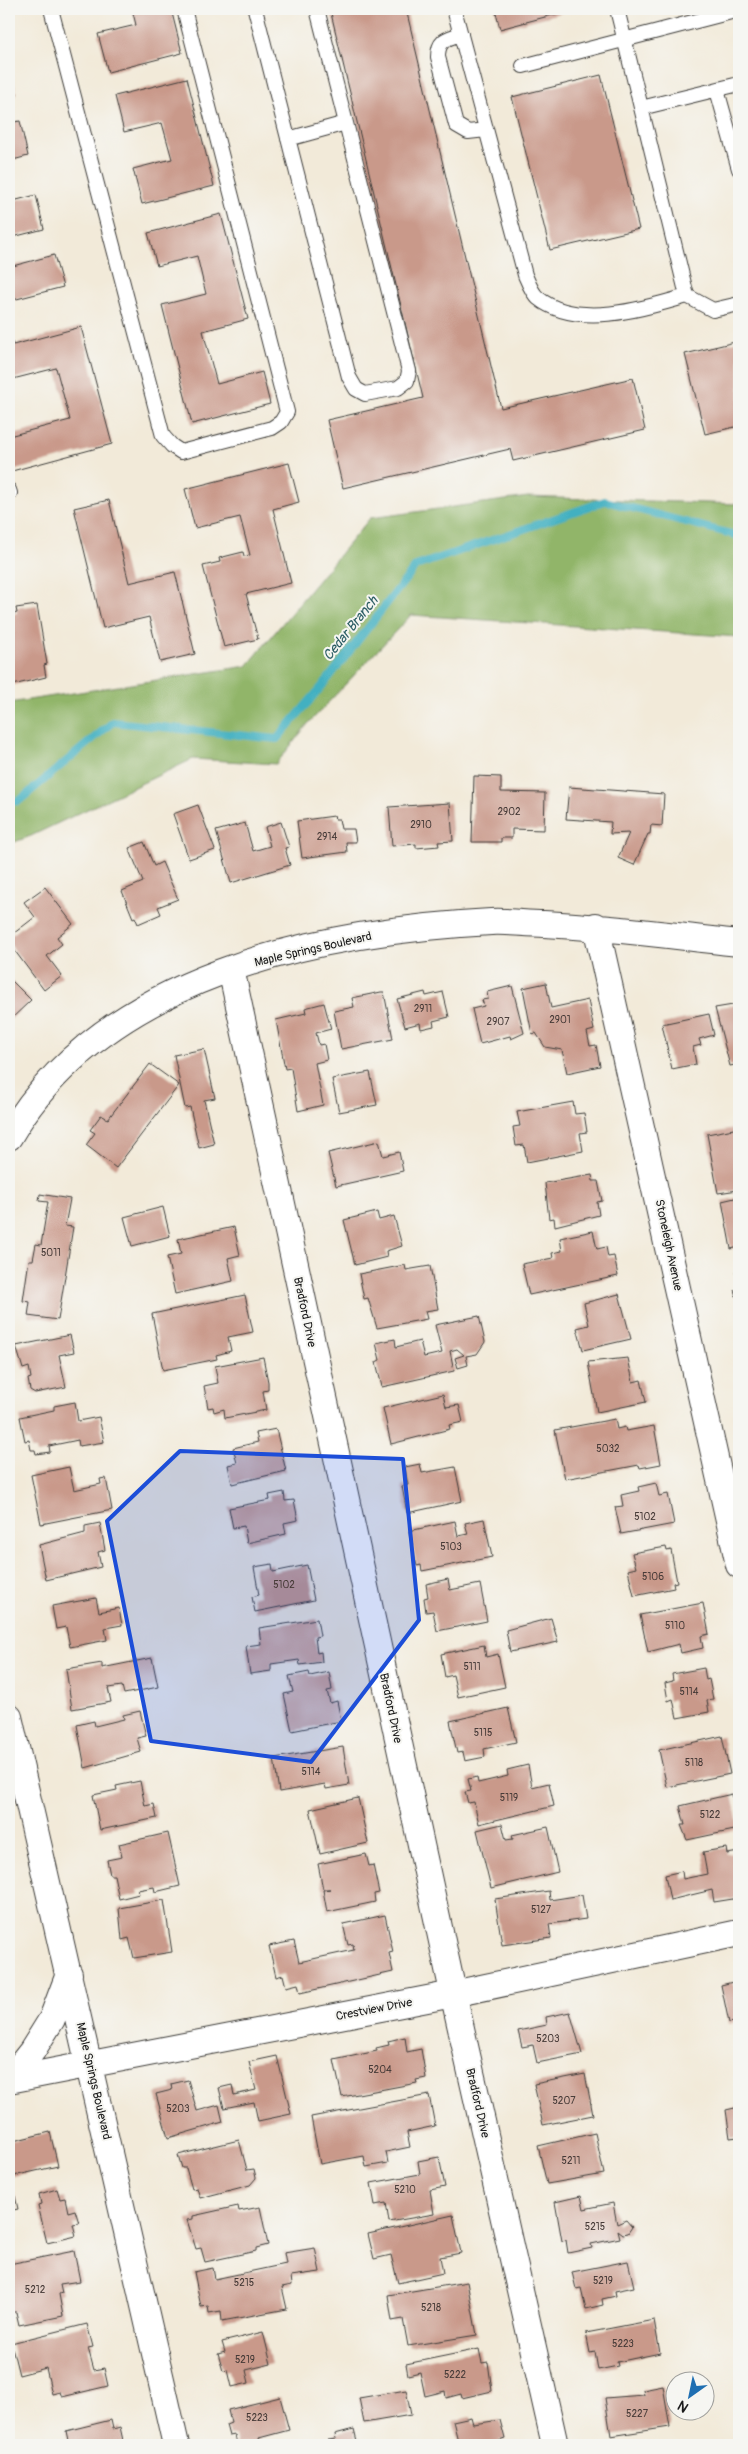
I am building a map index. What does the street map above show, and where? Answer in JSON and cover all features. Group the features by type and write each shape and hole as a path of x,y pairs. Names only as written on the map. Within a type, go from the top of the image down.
{"street":[{"name":"Maple Springs Boulevard","path":"9,1136 16,1123 50,1080 84,1048 166,994 230,969 293,951 355,937 493,922 596,926 739,943"},
{"name":"Stoneleigh Avenue","path":"596,926 739,1565"},
{"name":"Bradford Drive","path":"230,969 453,1994 555,2445"},
{"name":"Maple Springs Boulevard","path":"9,1717 90,2063 176,2445"},
{"name":"Crestview Drive","path":"9,2080 453,1994 739,1933"},
{"path":"9,2080 32,2051 52,2019 69,1974"}],"lane":[{"path":"52,9 163,436 182,452 272,428 281,422 287,412 184,9"},
{"path":"255,9 349,377 356,388 365,394 398,388 407,382 409,371 317,9"},
{"path":"454,9 525,275 536,297 555,310 604,315 657,305 687,296 713,310 739,304"},
{"path":"617,9 687,296"},
{"path":"523,66 739,10"},
{"path":"461,34 443,40 438,46 438,57 456,125 461,130 468,132 486,130"},
{"path":"641,108 739,84"},
{"path":"717,90 739,168"},
{"path":"288,139 346,123"}],"highlighted area":[{"path":"180,1451 403,1459 419,1620 311,1762 151,1741 107,1521"}],"green space":[{"path":"528,497 739,504 739,637 411,615 307,725 276,764 193,759 31,836 9,844 9,703 247,666 370,518"}],"building":[{"path":"132,9 171,9 182,53 108,72 98,34 136,25"},
{"path":"330,9 406,9 501,408 633,378 645,430 513,461 510,449 343,488 327,420 423,398"},
{"path":"495,9 575,9 500,29"},
{"path":"9,67 17,94 9,96"},
{"path":"601,75 639,229 550,250 512,97"},
{"path":"187,78 214,186 142,204 133,169 172,159 162,123 124,132 115,96"},
{"path":"20,121 28,156 9,161 9,123"},
{"path":"36,195 44,229 9,238 9,202"},
{"path":"221,214 248,319 203,331 217,384 262,372 270,404 192,424 162,305 206,294 197,256 157,266 148,233"},
{"path":"54,255 63,287 9,301 9,267"},
{"path":"81,327 112,444 12,471 9,457 9,436 70,420 56,368 9,380 9,332 13,345"},
{"path":"739,341 739,426 705,434 685,354"},
{"path":"289,463 299,502 273,509 291,583 246,594 258,639 224,647 203,566 220,562 219,558 243,552 244,556 250,555 240,517 195,528 185,489"},
{"path":"109,500 129,583 175,572 195,654 160,662 149,617 103,628 74,508"},
{"path":"37,605 47,664 44,665 46,677 9,686 9,615 17,613 16,608"},
{"path":"474,776 501,777 501,792 545,793 544,830 512,829 512,838 501,838 501,842 472,842"},
{"path":"569,787 664,794 662,826 651,825 650,834 648,834 634,865 618,858 629,833 610,834 611,822 566,819"},
{"path":"450,803 453,841 438,842 439,846 416,848 416,844 392,846 389,807"},
{"path":"198,805 215,850 189,859 173,814"},
{"path":"334,816 335,819 339,819 341,829 354,829 356,842 346,842 347,852 302,858 297,821"},
{"path":"281,822 289,847 285,848 290,865 231,883 216,831 245,823 253,851 270,846 265,827"},
{"path":"144,842 154,866 162,862 178,899 158,907 161,914 138,924 135,917 133,918 122,891 143,882 129,848"},
{"path":"45,887 73,924 57,937 62,944 47,956 62,976 44,990 9,943 9,937 35,917 24,902"},
{"path":"9,978 31,1000 9,1021"},
{"path":"546,983 551,1008 588,1000 594,1030 587,1032 590,1046 596,1045 600,1066 567,1073 562,1050 545,1047 536,1033 532,1034 523,988"},
{"path":"512,986 524,1033 511,1039 510,1036 480,1044 472,1009 484,1006 482,1000 488,999 487,992"},
{"path":"384,992 393,1039 341,1049 334,1011 354,1007 352,998"},
{"path":"425,992 426,996 443,992 449,1017 433,1021 434,1026 421,1029 420,1023 405,1027 397,999"},
{"path":"324,1003 331,1029 316,1033 319,1045 324,1044 327,1060 315,1063 323,1105 298,1111 291,1068 285,1069 276,1020 306,1013 305,1008"},
{"path":"739,1004 739,1064 730,1066 715,1008"},
{"path":"709,1014 714,1035 699,1039 701,1045 693,1047 696,1064 672,1069 662,1024"},
{"path":"204,1049 215,1098 204,1100 214,1144 199,1148 190,1107 185,1108 174,1055"},
{"path":"150,1064 179,1085 116,1168 86,1145 95,1133 90,1130 101,1115 108,1119"},
{"path":"370,1072 377,1105 339,1112 332,1079"},
{"path":"573,1102 575,1114 584,1113 587,1132 580,1133 583,1151 527,1162 524,1145 516,1146 513,1127 520,1126 517,1112"},
{"path":"739,1128 739,1180 736,1180 738,1190 718,1193 707,1134"},
{"path":"379,1141 383,1156 399,1152 403,1171 336,1186 328,1153"},
{"path":"592,1175 593,1181 598,1181 602,1201 597,1202 599,1215 555,1226 554,1218 549,1219 545,1183"},
{"path":"40,1194 70,1199 65,1226 73,1227 58,1320 28,1316 30,1302 23,1301 29,1260 33,1260 36,1244 41,1245 48,1202 39,1201"},
{"path":"739,1197 739,1247 731,1249 722,1201"},
{"path":"163,1207 170,1236 132,1246 124,1217"},
{"path":"377,1212 379,1220 394,1216 402,1246 386,1251 387,1257 355,1265 344,1220"},
{"path":"234,1227 240,1255 228,1258 233,1281 175,1294 167,1257 181,1254 178,1239"},
{"path":"593,1231 597,1249 606,1247 608,1257 614,1256 618,1276 529,1295 522,1264 553,1258 552,1253 562,1251 560,1238"},
{"path":"405,1265 406,1270 430,1266 438,1309 425,1311 427,1319 377,1328 368,1298 364,1299 359,1274"},
{"path":"739,1270 739,1289 738,1289 735,1271"},
{"path":"739,1289 739,1305 734,1290"},
{"path":"619,1294 631,1339 583,1350 577,1328 589,1325 584,1303"},
{"path":"245,1295 253,1332 228,1337 231,1351 216,1355 217,1359 163,1370 152,1314"},
{"path":"479,1316 485,1342 477,1354 466,1356 468,1365 458,1368 455,1358 464,1355 457,1349 450,1351 454,1371 382,1387 376,1362 380,1360 376,1343 395,1339 396,1347 420,1341 424,1357 442,1353 435,1325"},
{"path":"70,1335 74,1352 59,1355 66,1387 35,1393 30,1390 28,1379 31,1378 29,1367 23,1369 16,1346"},
{"path":"263,1357 268,1382 268,1390 263,1391 266,1410 225,1418 224,1409 214,1412 213,1407 208,1408 204,1386 218,1383 215,1366"},
{"path":"628,1358 633,1382 641,1380 646,1402 597,1412 588,1362"},
{"path":"443,1394 446,1407 459,1405 463,1422 449,1425 450,1429 391,1444 383,1408"},
{"path":"75,1402 78,1421 99,1417 104,1442 79,1446 78,1440 49,1446 50,1452 36,1454 35,1450 31,1450 29,1440 25,1441 20,1417 54,1410 54,1406"},
{"path":"615,1419 617,1429 625,1427 626,1431 654,1426 661,1464 640,1468 639,1465 565,1479 555,1430"},
{"path":"276,1429 286,1471 232,1484 228,1465 237,1463 233,1448 258,1442 256,1433"},
{"path":"420,1464 422,1473 455,1467 462,1501 407,1513 402,1486 408,1485 405,1467"},
{"path":"69,1467 74,1490 101,1484 100,1479 106,1478 112,1510 41,1524 31,1475"},
{"path":"656,1483 659,1496 668,1494 674,1524 621,1534 615,1507 623,1506 621,1495 639,1491 638,1487"},
{"path":"284,1492 285,1501 294,1500 298,1520 284,1523 286,1534 247,1543 244,1526 233,1528 229,1508 270,1500 269,1495"},
{"path":"484,1519 492,1557 422,1571 421,1565 417,1566 409,1531 455,1521 458,1536 468,1534 465,1523"},
{"path":"100,1523 105,1550 98,1552 101,1567 46,1580 39,1545 85,1533 85,1526"},
{"path":"666,1547 667,1551 671,1550 677,1582 673,1583 674,1588 634,1596 628,1570 636,1568 632,1553"},
{"path":"272,1564 273,1572 307,1565 314,1600 255,1612 252,1597 259,1595 254,1567"},
{"path":"448,1579 450,1590 480,1584 487,1621 437,1631 433,1611 426,1612 424,1598 428,1597 426,1584"},
{"path":"96,1598 99,1612 119,1608 122,1625 105,1628 107,1640 70,1647 66,1627 56,1629 52,1606"},
{"path":"703,1603 709,1634 701,1636 703,1648 681,1653 679,1644 648,1652 640,1615"},
{"path":"551,1618 558,1642 510,1652 506,1630"},
{"path":"317,1619 320,1636 315,1637 317,1653 321,1652 322,1662 300,1665 299,1660 271,1664 271,1671 250,1674 246,1646 261,1644 259,1628"},
{"path":"484,1645 486,1657 498,1654 505,1687 458,1697 453,1675 445,1677 441,1654"},
{"path":"152,1658 158,1687 124,1694 122,1686 108,1688 111,1702 72,1709 66,1669 102,1663 102,1668"},
{"path":"704,1668 706,1680 709,1679 713,1699 707,1700 709,1712 677,1718 673,1699 668,1701 665,1683 673,1681 672,1674"},
{"path":"309,1672 310,1676 329,1672 332,1690 327,1691 330,1703 337,1701 341,1721 292,1731 284,1694 293,1692 289,1676"},
{"path":"508,1708 516,1742 484,1749 485,1757 465,1761 463,1752 457,1753 450,1721"},
{"path":"140,1711 146,1736 137,1738 141,1752 85,1768 77,1725 94,1721 95,1726 124,1719 123,1715"},
{"path":"722,1736 730,1774 667,1787 659,1750"},
{"path":"343,1747 349,1785 326,1789 325,1784 279,1792 274,1758"},
{"path":"528,1765 532,1787 549,1783 554,1806 479,1824 474,1802 468,1803 465,1792 471,1791 468,1779 477,1777 478,1783 508,1776 507,1770"},
{"path":"140,1781 145,1806 154,1804 157,1818 100,1830 93,1795 117,1790 116,1786"},
{"path":"732,1794 739,1829 687,1840 681,1825 685,1825 680,1806"},
{"path":"358,1798 368,1843 320,1854 310,1809"},
{"path":"502,1824 506,1840 513,1839 512,1835 548,1827 558,1872 491,1888 477,1830"},
{"path":"168,1833 180,1886 155,1892 154,1887 138,1890 139,1894 119,1899 114,1875 110,1875 107,1860 122,1857 119,1844"},
{"path":"726,1848 727,1854 739,1852 739,1898 714,1902 712,1890 670,1900 665,1875 682,1871 683,1879 707,1874 703,1852"},
{"path":"366,1854 369,1866 373,1865 379,1893 374,1894 375,1902 327,1912 323,1890 330,1889 323,1889 318,1864"},
{"path":"549,1891 550,1900 582,1895 586,1919 549,1924 551,1938 502,1945 495,1899"},
{"path":"164,1900 172,1952 134,1958 129,1938 122,1940 119,1908"},
{"path":"385,1915 393,1952 389,1953 393,1972 300,1993 298,1984 286,1987 283,1975 276,1977 269,1946 294,1941 299,1962 354,1950 353,1944 348,1945 343,1924"},
{"path":"733,1982 735,1992 739,1991 739,2021 729,2023 721,1985"},
{"path":"570,2012 582,2054 537,2063 533,2045 522,2047 518,2031 547,2025 546,2017"},
{"path":"405,2037 407,2052 421,2049 426,2078 416,2080 417,2083 342,2097 334,2060 377,2051 376,2048 389,2045 388,2041"},
{"path":"739,2043 739,2066 738,2066 734,2044"},
{"path":"277,2056 291,2114 258,2121 254,2102 224,2108 219,2088 232,2085 234,2095 256,2090 249,2062"},
{"path":"585,2074 593,2115 543,2125 534,2084"},
{"path":"188,2080 197,2111 219,2105 223,2122 168,2138 156,2094 172,2090 171,2084"},
{"path":"429,2095 435,2126 407,2132 410,2147 386,2152 388,2163 366,2167 364,2156 320,2164 311,2117"},
{"path":"739,2107 738,2141 738,2137 730,2138 726,2110"},
{"path":"50,2132 58,2166 9,2177 9,2142"},
{"path":"595,2133 604,2174 547,2184 538,2146"},
{"path":"239,2140 247,2170 254,2169 256,2178 250,2185 200,2198 197,2188 192,2189 186,2168 182,2168 178,2155"},
{"path":"439,2157 445,2187 430,2190 434,2214 389,2222 386,2203 375,2205 371,2183 420,2174 418,2161"},
{"path":"13,2187 18,2209 9,2211 9,2188"},
{"path":"57,2189 60,2199 65,2198 68,2212 75,2210 79,2223 73,2224 76,2236 47,2243 38,2205 41,2204 39,2194"},
{"path":"581,2196 584,2209 613,2203 617,2224 626,2220 632,2227 628,2233 623,2234 618,2230 620,2238 591,2244 592,2248 568,2253 566,2240 562,2241 555,2202"},
{"path":"238,2206 239,2211 260,2207 268,2245 256,2248 256,2251 205,2262 201,2248 196,2249 187,2220 193,2219 193,2216"},
{"path":"453,2215 461,2253 440,2257 443,2273 398,2283 391,2255 374,2259 368,2234"},
{"path":"315,2248 320,2272 291,2276 292,2285 282,2287 287,2309 222,2321 221,2311 209,2313 208,2306 201,2307 194,2272 213,2268 215,2279 286,2264 284,2253"},
{"path":"74,2251 80,2281 60,2284 62,2293 59,2294 63,2316 19,2325 16,2312 9,2312 9,2264"},
{"path":"628,2261 634,2287 615,2291 616,2296 602,2299 603,2305 586,2309 581,2288 576,2289 572,2272"},
{"path":"467,2282 477,2335 408,2346 403,2319 392,2321 388,2295"},
{"path":"654,2320 660,2353 617,2362 618,2366 598,2370 595,2352 590,2353 586,2333"},
{"path":"87,2324 93,2347 88,2348 94,2370 104,2368 108,2386 62,2397 60,2392 52,2394 46,2368 19,2375 11,2343"},
{"path":"263,2332 271,2364 246,2370 249,2383 232,2387 228,2370 223,2371 218,2354 225,2352 222,2342"},
{"path":"479,2349 482,2363 488,2362 492,2391 462,2398 461,2394 446,2398 445,2391 425,2396 420,2372 408,2375 406,2364"},
{"path":"663,2386 666,2404 666,2422 669,2422 670,2427 611,2436 605,2398 644,2395 643,2390"},
{"path":"406,2390 411,2415 364,2423 359,2398"},
{"path":"280,2397 289,2430 259,2438 260,2442 237,2445 235,2435 229,2436 226,2425 231,2423 228,2410"},
{"path":"471,2417 473,2424 500,2420 505,2439 499,2441 500,2445 459,2445 453,2421"},
{"path":"111,2420 113,2429 120,2427 124,2445 69,2445 66,2431"},
{"path":"354,2429 358,2445 329,2445 328,2440 336,2439 335,2434"}],"waterway":[{"name":"Cedar Branch","path":"9,802 19,801 113,722 277,739 324,684 416,566 605,501 739,536"}]}
